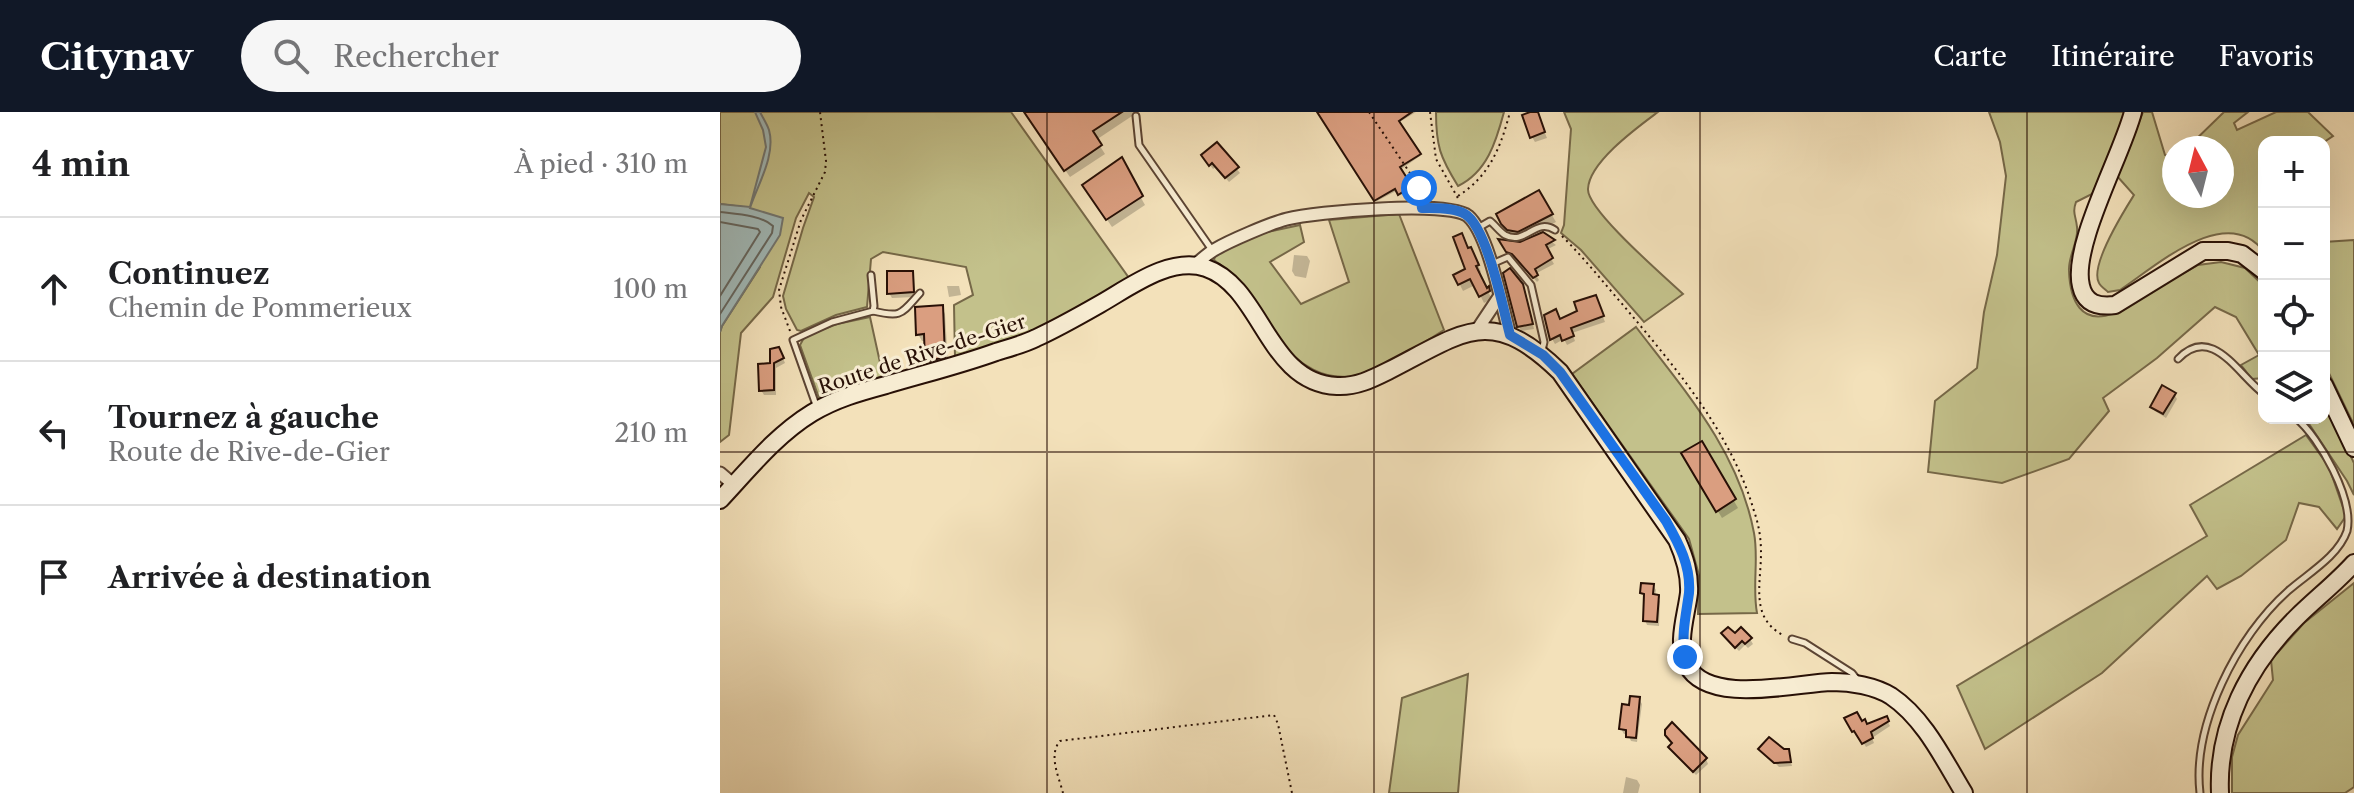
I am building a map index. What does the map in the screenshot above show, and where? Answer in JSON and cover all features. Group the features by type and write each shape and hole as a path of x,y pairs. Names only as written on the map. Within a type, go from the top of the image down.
{"main road":[{"path":"2133,112 2081,260 2084,293 2091,302 2100,307 2115,305 2203,251 2242,254 2258,266"},
{"path":"1195,265 1226,279 1283,356 1300,373 1323,384 1342,386 1365,381 1437,344 1477,330 1510,335 1541,354 1577,394 1677,540 1688,571 1689,591 1682,643 1688,668 1699,678 1731,689 1833,682 1874,688 1904,707 1922,727 1964,793"},
{"name":"Route de Rive-de-Gier","path":"720,500 784,433 818,410 847,396 977,359 1034,339 1148,277 1176,267 1195,265"},
{"path":"2330,398 2354,448"},
{"path":"2220,793 2221,753 2241,692 2275,640 2354,563"}],"street":[{"path":"1195,265 1213,250 1286,219 1339,212 1422,208 1462,212 1478,228 1510,335"},
{"path":"1477,330 1499,297"},
{"path":"720,473 734,485"}],"lane":[{"path":"1136,116 1139,145 1213,250"},
{"path":"1478,228 1490,221 1506,236 1519,238 1542,226 1548,225 1555,230"},
{"path":"1491,265 1508,257 1531,285 1544,342 1541,354"},
{"path":"871,275 873,311"},
{"path":"818,410 793,340 832,322 873,311 899,314 920,293"},
{"path":"2178,359 2196,347 2215,349 2258,388"},
{"path":"2200,793 2201,746 2221,686 2235,659 2266,614 2285,593 2334,551 2348,528 2348,504 2342,485 2327,456 2302,424"},
{"path":"1792,639 1805,643 1852,673 1861,686"}],"path":[{"path":"793,340 781,307 779,290 801,220 825,172 820,112"},
{"path":"1369,112 1416,182 1422,208"},
{"path":"1430,112 1436,159 1462,212"},
{"path":"1457,197 1490,166 1498,153 1510,112"},
{"path":"1555,230 1662,353 1728,447 1747,489 1759,529 1758,596 1762,615 1775,631 1792,639"},
{"path":"1063,793 1054,753 1060,741 1274,715 1292,793"}],"shaded area":[{"path":"720,112 1011,112 1129,278 1035,331 955,358 954,305 973,295 966,267 883,252 871,259 867,307 797,330 783,296 814,197 809,193 796,218 773,297 741,333 729,435 720,442 720,332 760,267 750,208 720,204"},
{"path":"1436,112 1504,112 1489,155 1476,173 1458,186 1440,151"},
{"path":"1564,112 1658,112 1605,157 1590,179 1588,189 1591,199 1613,227 1683,294 1644,322 1581,250 1561,233 1571,129"},
{"path":"1989,112 2126,112 2115,145 2092,194 2076,202 2075,206 2077,232 2069,271 2075,300 2086,313 2103,316 2114,313 2198,265 2221,262 2245,268 2258,280 2258,353 2236,317 2215,307 2157,358 2103,398 2109,411 2069,459 2002,483 1928,472 1935,401 1977,368 1984,312 1997,255 2006,176 2000,142"},
{"path":"2143,112 2152,112 2162,145 2162,208 2234,208 2234,136 2199,136 2224,112 2248,112 2234,123 2237,130 2276,112 2308,112 2333,136 2258,136 2258,246 2249,238 2231,233 2211,236 2171,254 2120,290 2108,292 2099,283 2099,264 2134,195 2117,176"},
{"path":"1399,214 1444,330 1399,358 1357,375 1337,377 1317,371 1296,358 1275,335 1232,274 1214,260 1216,253 1263,233 1300,225 1304,242 1270,262 1301,304 1349,282 1329,220"},
{"path":"2354,240 2354,425 2330,375 2330,242"},
{"path":"870,317 883,376 819,398 800,345 805,336 837,324"},
{"path":"1636,327 1708,424 1736,476 1754,533 1757,613 1698,614 1699,575 1689,539 1572,374"},
{"path":"2258,356 2258,378 2252,379 2241,365"},
{"path":"2330,413 2354,463 2354,495 2309,424 2330,424"},
{"path":"2306,435 2329,467 2346,516 2337,529 2319,507 2299,503 2286,540 2241,576 2217,589 2207,576 2102,673 1985,749 1957,686 2207,536 2190,505"},
{"path":"2354,583 2354,787 2345,793 2232,793 2232,757 2238,735 2273,680 2271,660 2304,623"},
{"path":"1468,674 1458,793 1389,793 1402,698"}],"water":[{"path":"755,112 760,112 771,140 765,169 750,208 783,218 780,235 720,332 720,204 750,207 766,147"}],"building":[{"path":"1024,112 1122,112 1093,131 1102,145 1064,171"},
{"path":"1317,112 1412,112 1399,121 1421,154 1400,167 1412,186 1398,195 1395,189 1374,201"},
{"path":"1538,112 1545,132 1530,138 1522,115"},
{"path":"1217,142 1239,167 1225,178 1212,163 1209,166 1201,155"},
{"path":"1122,157 1143,196 1106,220 1082,185"},
{"path":"1539,190 1553,214 1518,232 1507,230 1496,214"},
{"path":"1543,232 1555,240 1546,245 1553,258 1535,269 1538,275 1533,278 1512,254 1506,252 1498,239 1520,242"},
{"path":"1462,233 1468,248 1471,247 1487,288 1489,286 1490,291 1479,297 1470,279 1458,285 1453,275 1465,269 1453,237"},
{"path":"1510,268 1523,284 1533,324 1517,327 1503,273"},
{"path":"887,271 913,271 914,292 887,294"},
{"path":"1596,295 1604,316 1571,328 1574,336 1562,341 1560,335 1550,340 1544,315 1556,309 1560,319 1577,311 1574,302"},
{"path":"943,305 945,357 925,362 924,334 916,335 915,307"},
{"path":"779,347 784,358 774,363 774,390 759,391 758,364 770,363 770,349"},
{"path":"2162,385 2176,393 2163,414 2150,407"},
{"path":"1702,441 1736,499 1716,512 1681,453"},
{"path":"1641,583 1654,584 1653,594 1659,595 1657,622 1643,621 1644,594 1640,593"},
{"path":"1728,627 1735,633 1741,627 1752,638 1745,644 1742,641 1735,648 1721,633"},
{"path":"1630,696 1640,697 1636,738 1626,737 1626,730 1619,729 1622,704 1629,705"},
{"path":"1857,712 1867,724 1887,716 1889,721 1871,732 1873,738 1862,744 1844,718"},
{"path":"1672,722 1707,758 1693,772 1668,747 1672,743 1665,730"},
{"path":"1769,737 1784,749 1789,749 1791,762 1774,763 1758,749"}],"route":[{"path":"1419,188 1422,208 1462,212 1474,222 1489,258 1510,335 1543,355 1560,372 1677,540 1688,571 1689,591 1682,643 1685,657"}]}
